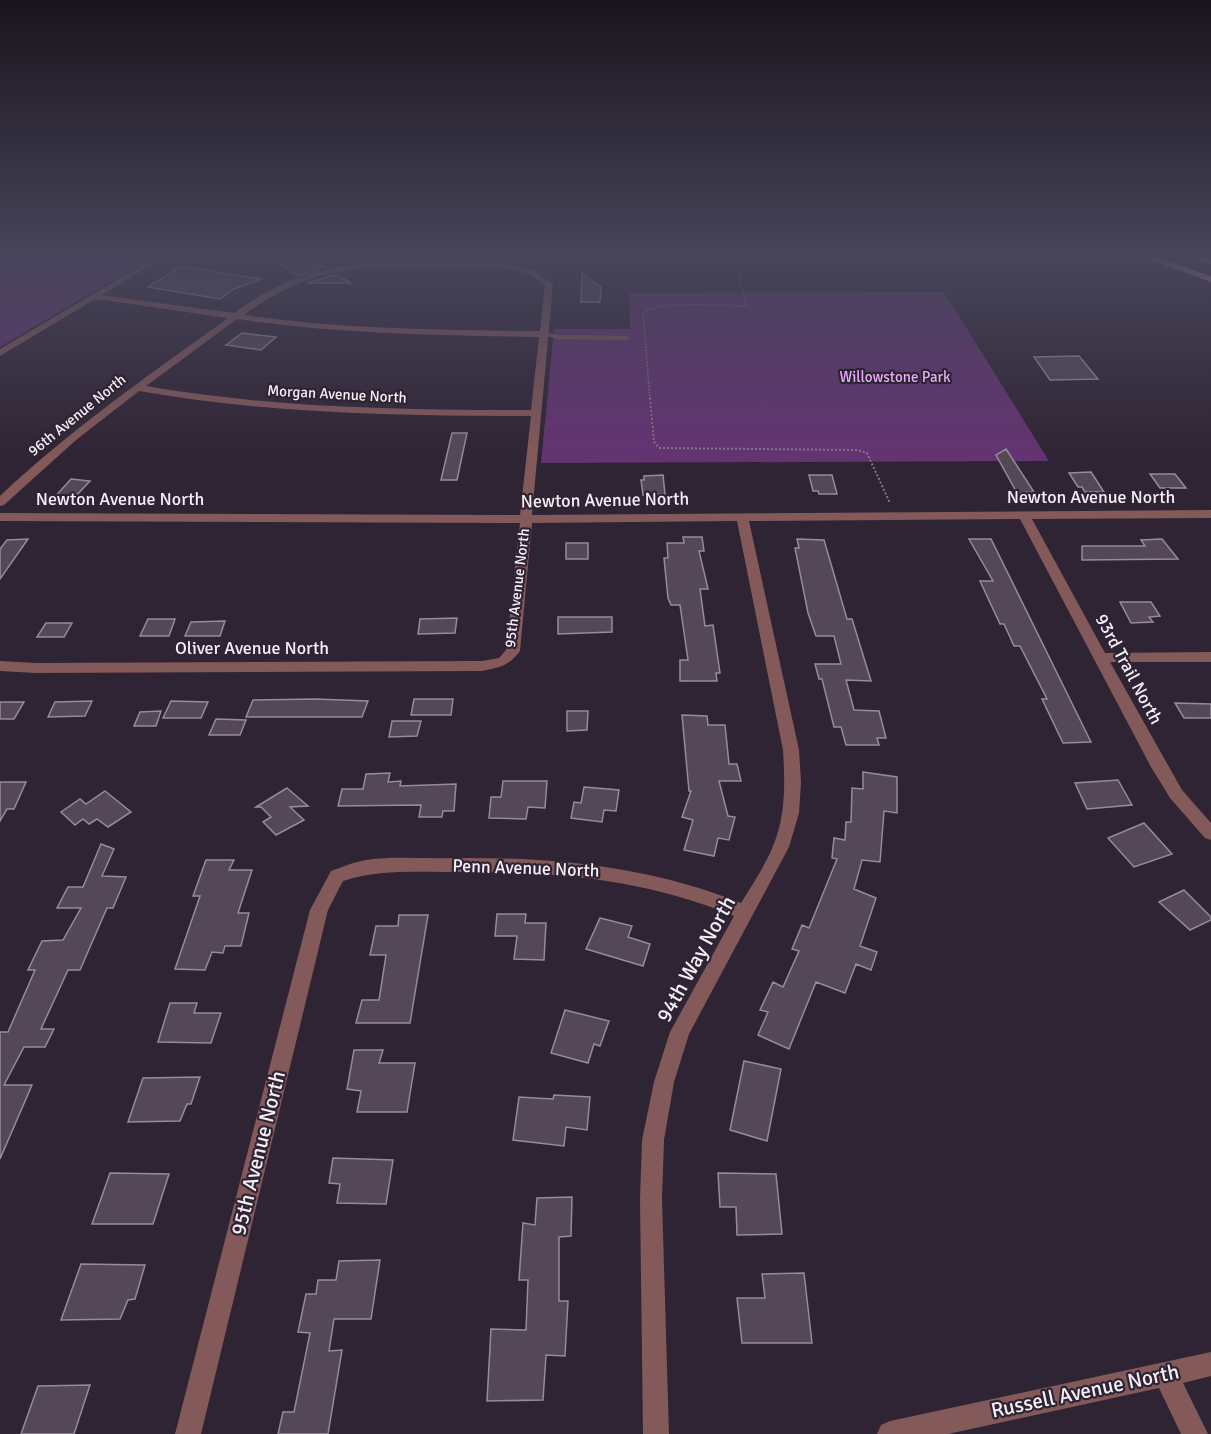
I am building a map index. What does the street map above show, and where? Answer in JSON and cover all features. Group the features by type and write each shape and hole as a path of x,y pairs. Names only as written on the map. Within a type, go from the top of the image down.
{"street":[{"path":"0,353 49,324"},
{"name":"96th Avenue North","path":"0,502 76,432 225,324"},
{"path":"290,324 358,330 545,334"},
{"name":"96th Avenue North","path":"545,334 546,324"},
{"name":"95th Avenue North","path":"504,662 513,651 545,334"},
{"name":"Morgan Avenue North","path":"136,387 262,406 319,410 538,413"},
{"name":"Newton Avenue North","path":"0,517 525,519 1211,514"},
{"name":"93rd Trail North","path":"1024,515 1176,794 1211,834"},
{"name":"94th Way North","path":"657,1434 651,1199 653,1140 664,1082 680,1032 781,847 790,813 793,782 791,750 742,516"},
{"path":"1102,658 1211,657"},
{"name":"Oliver Avenue North","path":"0,666 36,668 470,666 504,662"},
{"name":"Penn Avenue North","path":"337,876 365,867 382,866 514,864 567,866 618,873 669,884 720,901 747,913"},
{"name":"95th Avenue North","path":"188,1434 319,910 337,876"},
{"name":"Russell Avenue North","path":"890,1434 1211,1364"},
{"path":"1165,1374 1195,1434"}],"lane":[{"path":"545,334 558,337 626,338"}],"path":[{"path":"644,324 654,442 658,448 858,450 867,453 895,516"}],"green space":[{"path":"0,324 39,324 0,347"},
{"name":"Willowstone Park","path":"630,324 964,324 1049,461 541,463 554,329 630,329"}],"building":[{"path":"242,333 276,337 261,350 226,345"},
{"path":"1079,356 1098,379 1050,380 1034,357"},
{"path":"452,433 467,433 457,480 441,480"},
{"path":"1006,449 1034,492 1017,493 996,455"},
{"path":"1091,472 1104,492 1085,492 1082,487 1078,487 1069,473"},
{"path":"1150,474 1175,474 1186,488 1160,488"},
{"path":"663,475 665,494 643,495 641,480 644,480 644,476"},
{"path":"809,475 832,475 837,494 819,494 818,491 813,491"},
{"path":"71,479 90,481 71,501 52,500"},
{"path":"683,537 702,537 704,551 699,551 708,589 700,589 705,626 713,625 720,673 716,673 717,681 680,681 680,660 688,660 680,605 671,605 668,598 664,558 668,558 667,543 684,543"},
{"path":"28,539 0,579 0,549 7,540"},
{"path":"797,539 824,540 847,619 852,619 871,681 846,680 854,710 879,711 886,738 877,738 879,745 846,745 841,727 834,727 822,679 819,679 815,664 841,664 834,636 816,636 808,613 795,548 799,548"},
{"path":"969,539 991,539 1091,742 1063,743 1042,699 1047,699 1020,646 1014,646 1004,624 1000,624 980,581 993,581"},
{"path":"1162,539 1178,559 1082,560 1082,546 1145,546 1141,540"},
{"path":"566,543 588,543 588,559 566,559"},
{"path":"1120,602 1151,602 1160,616 1149,617 1153,622 1131,623"},
{"path":"558,617 612,617 612,632 558,634"},
{"path":"457,618 455,633 418,634 420,619"},
{"path":"148,619 175,619 169,636 140,636"},
{"path":"225,621 220,636 185,636 191,622"},
{"path":"46,623 72,623 64,637 37,637"},
{"path":"414,699 453,699 451,715 411,715"},
{"path":"253,700 368,701 362,717 246,717"},
{"path":"92,701 85,716 48,717 55,702"},
{"path":"171,701 208,702 201,718 163,718"},
{"path":"0,702 24,702 14,719 0,719"},
{"path":"1175,703 1211,704 1211,718 1184,718"},
{"path":"161,711 156,726 134,726 140,712"},
{"path":"567,711 588,711 587,730 567,731"},
{"path":"682,715 707,716 708,725 725,725 729,764 737,764 741,781 719,781 728,816 735,817 729,840 718,838 714,856 684,850 693,820 682,817 691,791 689,791"},
{"path":"216,719 246,720 240,735 209,735"},
{"path":"392,721 421,721 417,736 389,737"},
{"path":"863,772 897,777 897,813 884,811 880,862 862,860 854,889 876,898 860,946 877,952 871,970 856,964 845,993 816,982 789,1049 758,1035 768,1012 760,1010 773,982 783,987 799,951 792,949 802,925 809,928 837,859 832,858 834,838 845,840 846,822 851,822 852,788 863,789"},
{"path":"390,773 388,782 401,781 400,786 456,784 454,811 443,811 442,817 419,817 421,805 338,806 342,789 363,789 366,774"},
{"path":"1118,780 1132,805 1087,809 1075,783"},
{"path":"503,781 547,781 545,808 528,807 526,819 489,818 491,797 501,797"},
{"path":"0,782 26,782 14,809 7,809 0,821"},
{"path":"584,787 619,790 616,811 604,810 602,822 571,818 574,802 581,803"},
{"path":"287,788 308,806 290,807 304,820 276,835 263,822 271,817 261,807 256,807"},
{"path":"105,791 131,812 108,827 97,819 89,824 83,819 75,825 61,812 80,799 86,804"},
{"path":"1144,823 1172,854 1134,867 1108,838"},
{"path":"101,844 114,849 102,876 126,877 113,908 107,908 80,970 68,970 41,1029 54,1029 45,1047 24,1047 4,1085 32,1085 0,1159 0,1032 8,1032 35,970 28,970 42,941 63,940 81,908 57,908 68,887 83,887"},
{"path":"206,860 234,860 229,870 252,870 238,913 249,913 241,946 225,946 223,953 212,952 205,970 175,969 200,896 193,896"},
{"path":"1184,890 1211,917 1211,920 1190,930 1159,902"},
{"path":"497,914 526,914 525,923 546,923 544,960 514,959 517,936 495,936"},
{"path":"399,915 428,915 410,1023 356,1023 362,1000 379,1000 386,955 370,955 376,926 398,926"},
{"path":"600,918 632,926 628,937 650,944 643,966 586,949"},
{"path":"170,1003 197,1003 194,1013 221,1013 211,1043 158,1042"},
{"path":"565,1010 609,1021 600,1046 594,1044 588,1063 551,1053"},
{"path":"354,1050 383,1050 379,1063 415,1063 407,1112 357,1112 361,1091 347,1089"},
{"path":"744,1061 781,1069 767,1141 730,1130"},
{"path":"200,1077 191,1104 187,1104 180,1121 128,1122 143,1078"},
{"path":"554,1095 590,1097 587,1130 566,1127 564,1146 513,1140 519,1097 553,1099"},
{"path":"333,1158 393,1160 386,1204 337,1203 340,1184 329,1183"},
{"path":"110,1173 169,1174 153,1224 92,1224"},
{"path":"718,1173 776,1174 782,1234 737,1235 736,1207 720,1207"},
{"path":"572,1197 571,1236 559,1237 559,1301 568,1301 565,1356 546,1355 543,1400 487,1401 491,1329 526,1330 528,1280 519,1280 523,1223 535,1225 537,1198"},
{"path":"380,1260 371,1319 334,1319 329,1351 342,1350 328,1434 278,1434 283,1412 294,1412 310,1333 298,1332 306,1294 316,1294 318,1280 336,1280 339,1261"},
{"path":"81,1264 145,1265 135,1299 128,1300 120,1319 61,1320"},
{"path":"804,1273 812,1343 742,1343 737,1298 765,1298 762,1274"},
{"path":"90,1385 74,1434 21,1434 38,1386"}]}
